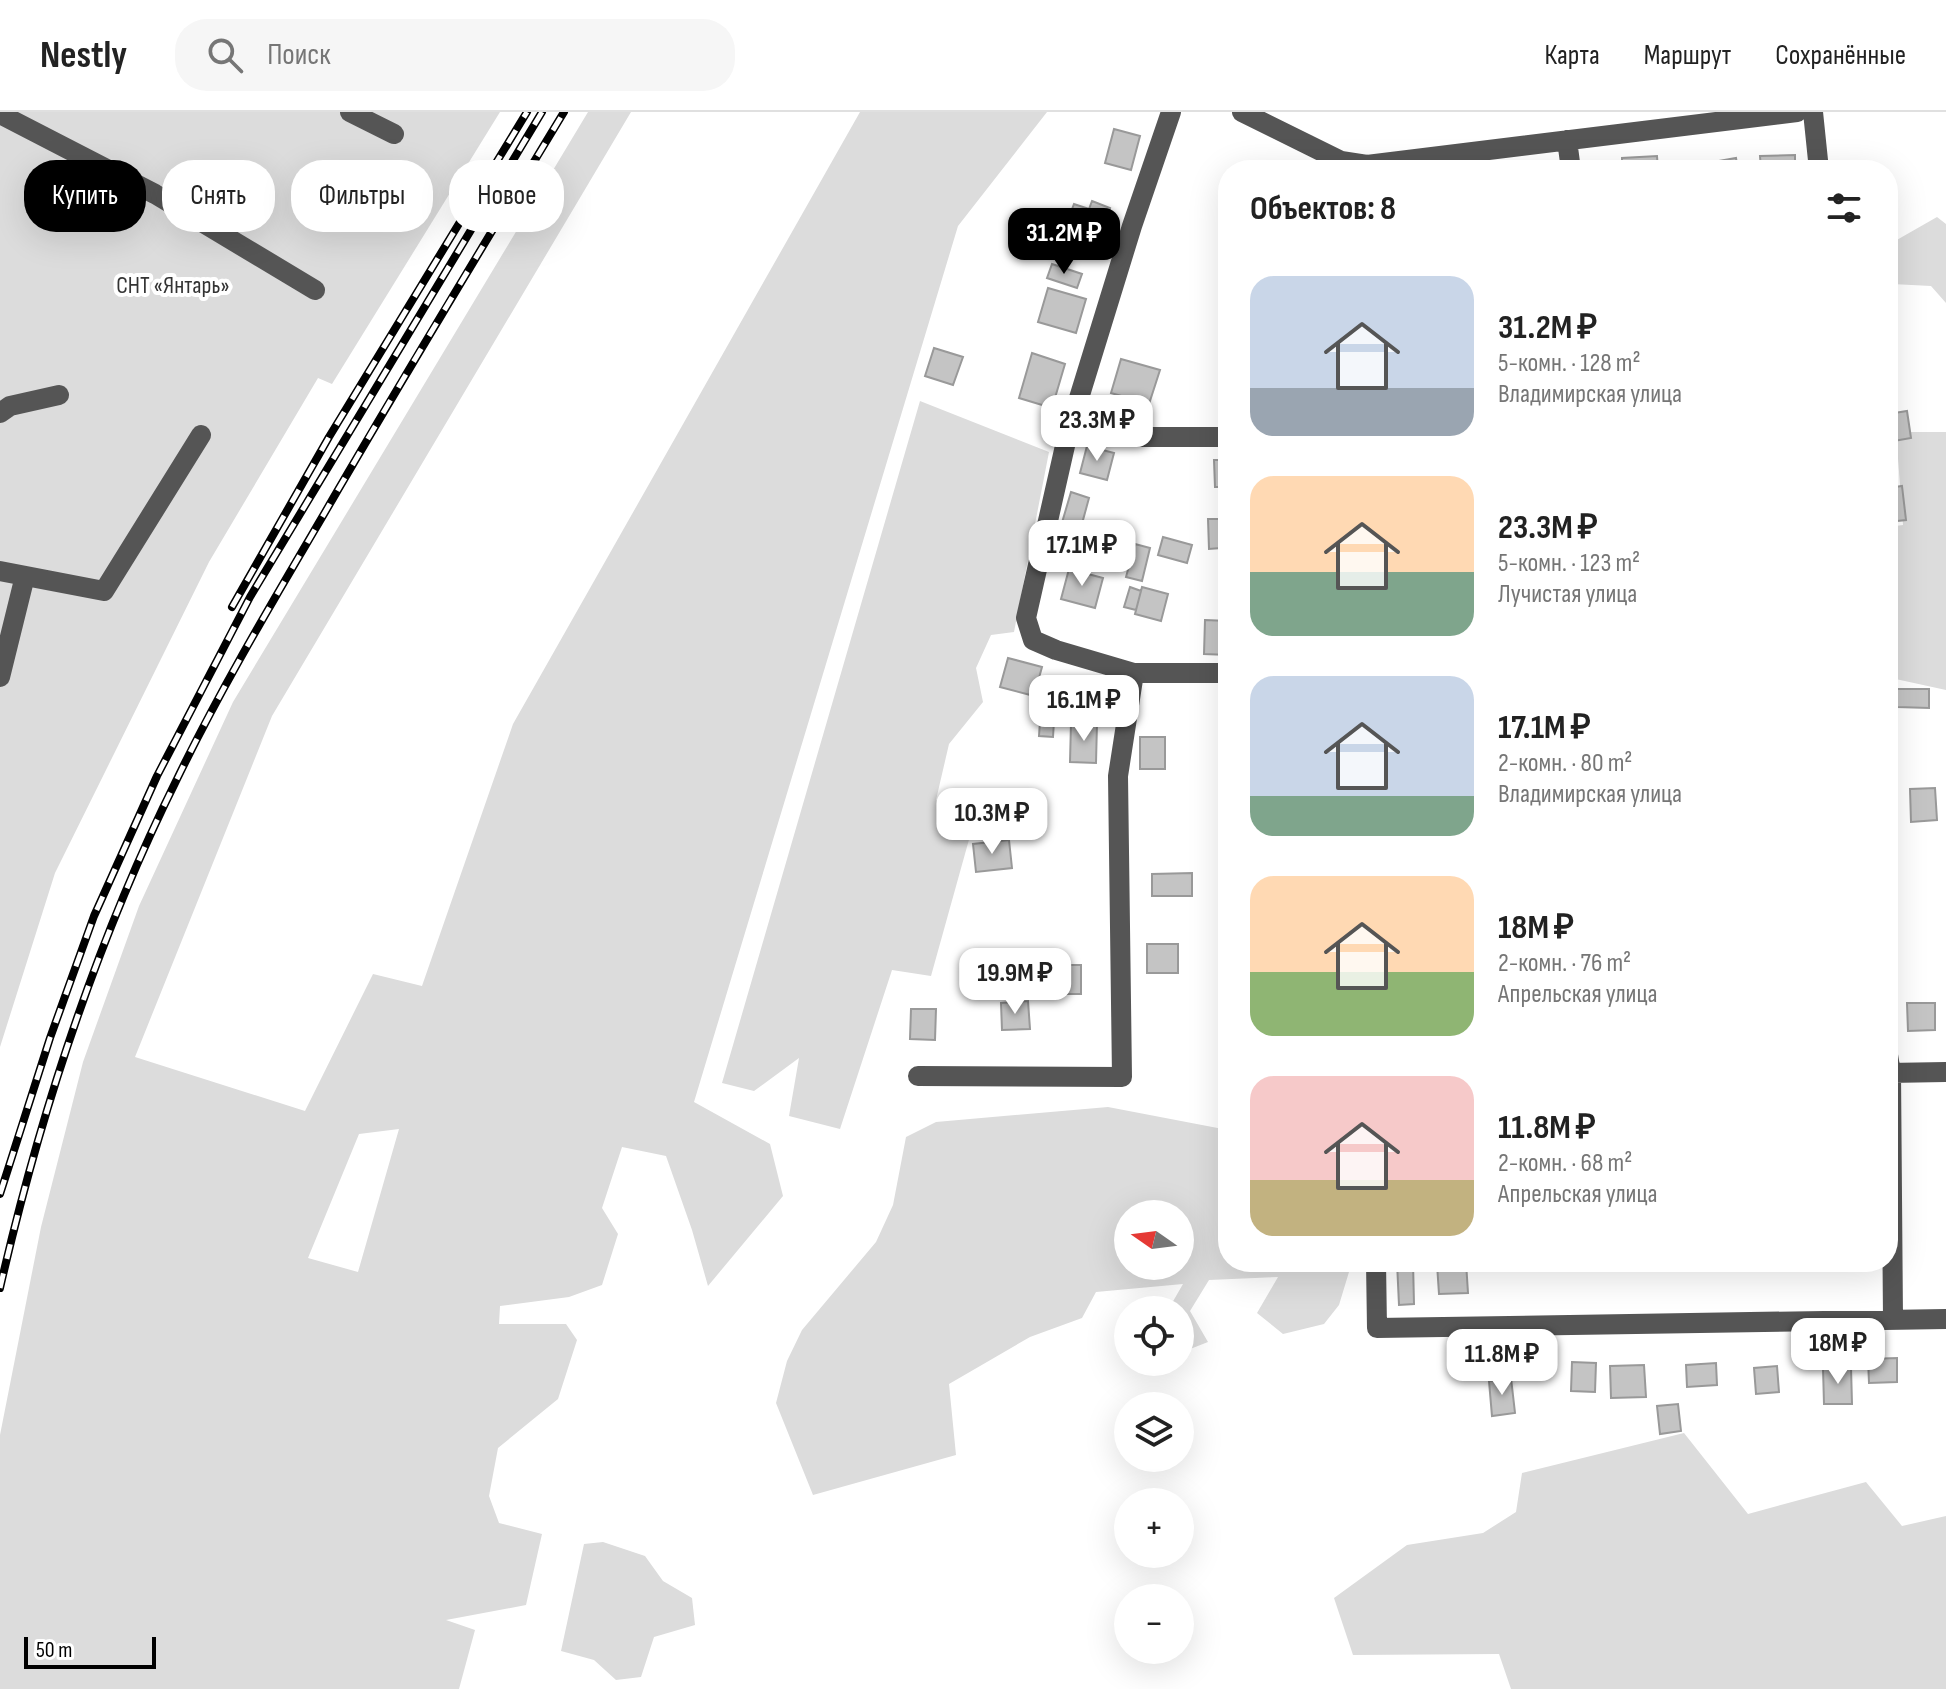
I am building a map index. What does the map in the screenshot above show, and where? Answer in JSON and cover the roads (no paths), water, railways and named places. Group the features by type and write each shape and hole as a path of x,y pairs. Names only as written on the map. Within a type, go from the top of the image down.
{"street":[{"path":"350,112 394,134"},
{"path":"1171,112 1132,226 1067,437 1026,618 1033,640 1134,673 1218,673"},
{"path":"1242,112 1331,160"},
{"path":"1407,160 1797,112"},
{"path":"1813,112 1818,160"},
{"path":"0,114 155,194 315,290"},
{"path":"1567,140 1570,160"},
{"path":"0,413 10,406 59,395"},
{"path":"0,571 104,591 201,435"},
{"path":"1067,437 1218,437"},
{"path":"0,677 25,576"},
{"path":"918,1076 1122,1077 1118,776 1134,673"},
{"path":"1898,1068 1946,1072"},
{"path":"1376,1272 1377,1328 1946,1319"},
{"path":"1892,1272 1893,1319"}],"railway":[{"path":"232,607 329,437 527,112"},
{"path":"0,1194 50,1038 94,916 157,776 250,597 542,112"},
{"path":"0,1288 33,1157 74,1028 121,902 177,779 267,612 564,112"}],"park label":[{"name":"СНТ «Янтарь»","path":"173,285"}]}
